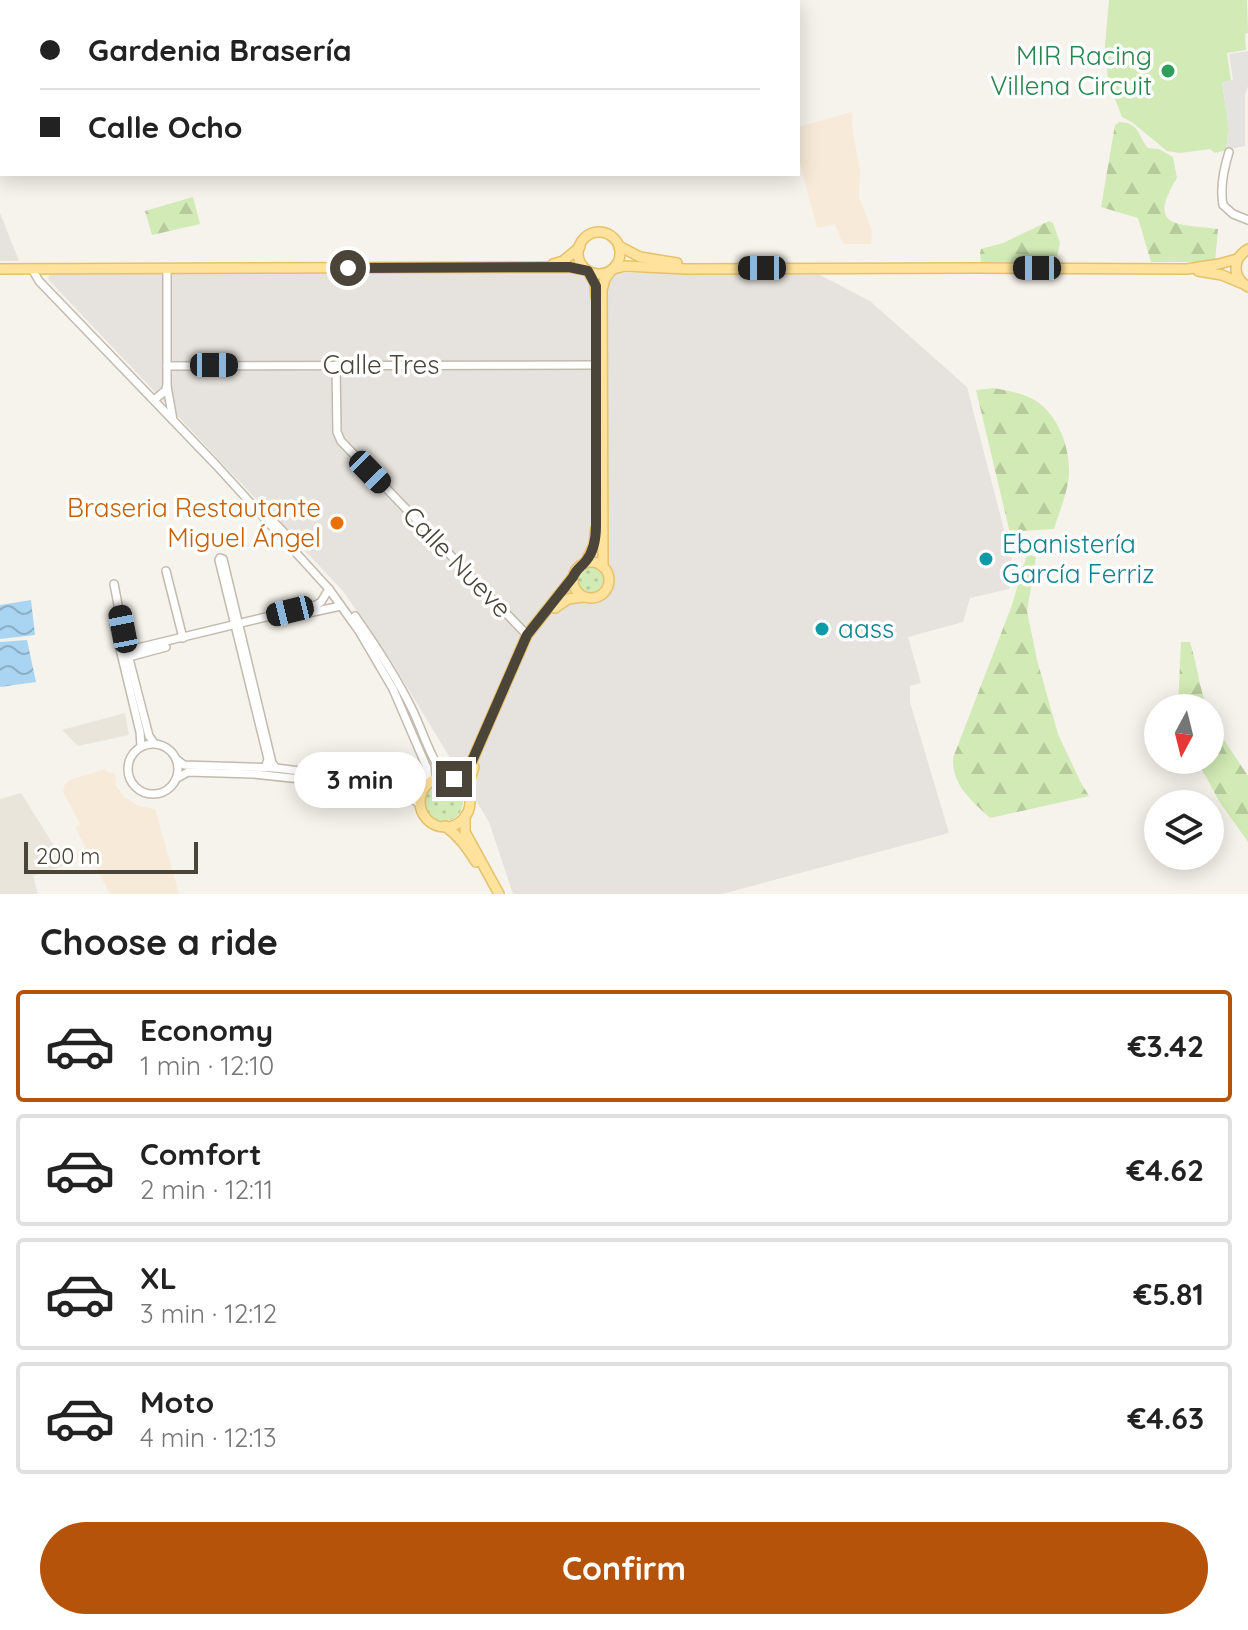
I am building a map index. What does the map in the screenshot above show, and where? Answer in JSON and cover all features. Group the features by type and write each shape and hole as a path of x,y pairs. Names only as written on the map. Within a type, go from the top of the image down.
{"main road":[{"path":"508,268 558,262 572,254 587,237 599,233 611,236 619,246 634,255 708,268"},
{"path":"466,790 533,636 558,604 568,599 596,598 605,592 609,582 603,567 602,290 605,279 620,258 619,246"},
{"path":"497,894 468,848 454,832 431,822 420,804 426,786 434,779 463,775 469,768 527,635 592,551 596,535 596,290 594,280 579,258 580,247"},
{"path":"0,269 569,267 597,274 625,266 686,269 1187,269 1237,259 1248,249"},
{"path":"1237,259 1236,271 1244,285"},
{"path":"1187,269 1222,275 1244,285"},
{"path":"585,563 603,567"},
{"path":"573,577 575,589 583,597"},
{"path":"450,778 459,781 466,790 469,801 465,832 497,894"},
{"path":"445,826 465,816"}],"street":[{"path":"1229,152 1221,196 1223,205 1227,211 1248,220"},
{"path":"167,268 167,386 174,422"},
{"path":"32,269 39,281 235,485 329,589 376,658 400,703 427,768 426,786 412,790 363,779 276,768 184,765 149,736 126,653 114,624"},
{"name":"Calle Nueve","path":"336,365 337,432 341,441 527,635"},
{"name":"Calle Tres","path":"167,366 596,365"},
{"path":"154,400 167,386"},
{"path":"235,485 280,527 334,588 400,686 437,765 450,778"},
{"path":"265,768 268,759 237,627 223,559 221,558 219,560 237,627 272,763 276,768"},
{"path":"166,571 183,638"},
{"path":"114,584 141,746"},
{"path":"126,653 316,605 329,589"},
{"path":"126,653 183,638 341,606"},
{"path":"154,743 141,746 132,755 128,768 132,783 138,789 160,793 173,785 178,772 176,759"},
{"path":"177,778 183,773 198,772 286,777 396,792 420,804"}],"shaded area":[{"path":"1248,51 1245,146 1226,150 1229,129 1222,82 1233,80 1229,54"},
{"path":"852,112 860,170 859,197 872,231 871,244 843,244 835,224 817,228 800,163 800,126"},
{"path":"0,213 19,261 0,261"},
{"path":"50,272 820,275 870,301 967,387 1014,568 1009,589 970,598 963,622 908,637 921,683 910,686 910,702 949,833 722,894 513,894 489,822 393,664 343,591 48,279"},
{"path":"125,713 129,735 78,746 62,730"},
{"path":"105,769 115,774 116,786 124,797 139,806 155,809 179,894 110,894 75,827 80,824 63,791 70,780"},
{"path":"21,793 66,865 33,876 38,894 0,894 0,799"}],"green space":[{"name":"MIR Racing Villena Circuit","path":"1109,0 1247,0 1246,50 1227,53 1231,81 1222,82 1229,129 1226,150 1215,153 1210,149 1180,153 1167,151 1122,117 1108,81 1105,46"},
{"path":"1119,122 1131,124 1148,148 1159,149 1173,157 1177,178 1168,194 1166,215 1179,224 1218,229 1215,262 1151,262 1138,218 1101,207 1115,125"},
{"path":"193,197 200,224 152,235 145,211"},
{"path":"1049,221 1053,223 1060,243 1056,262 981,262 981,249 1003,243"},
{"path":"994,388 1026,396 1044,407 1062,433 1069,464 1067,488 1054,529 1020,531 1014,550 976,390"},
{"path":"1027,554 1036,557 1027,611 1037,660 1058,734 1089,796 990,818 959,784 953,758 1012,605"},
{"path":"591,568 600,572 604,581 600,590 591,594 582,590 578,581 582,572"},
{"path":"1181,642 1190,642 1203,694 1179,694"},
{"path":"1224,740 1248,776 1248,842 1224,808 1224,790 1213,790 1205,774 1224,774"},
{"path":"444,783 458,788 463,802 458,816 444,821 430,816 425,802 430,788"}],"water":[{"path":"31,600 35,635 0,639 0,605"},
{"path":"27,640 36,682 0,687 0,642"}],"place":[{"name":"MIR Racing Villena Circuit","path":"1168,71"},
{"name":"Braseria Restautante Miguel Ángel","path":"337,523"},
{"name":"Ebanistería García Ferriz","path":"986,559"},
{"name":"aass","path":"822,629"}],"route":[{"path":"348,268 569,267 588,271 596,286 594,545 585,563 577,569 527,635 469,768 454,779"}]}
